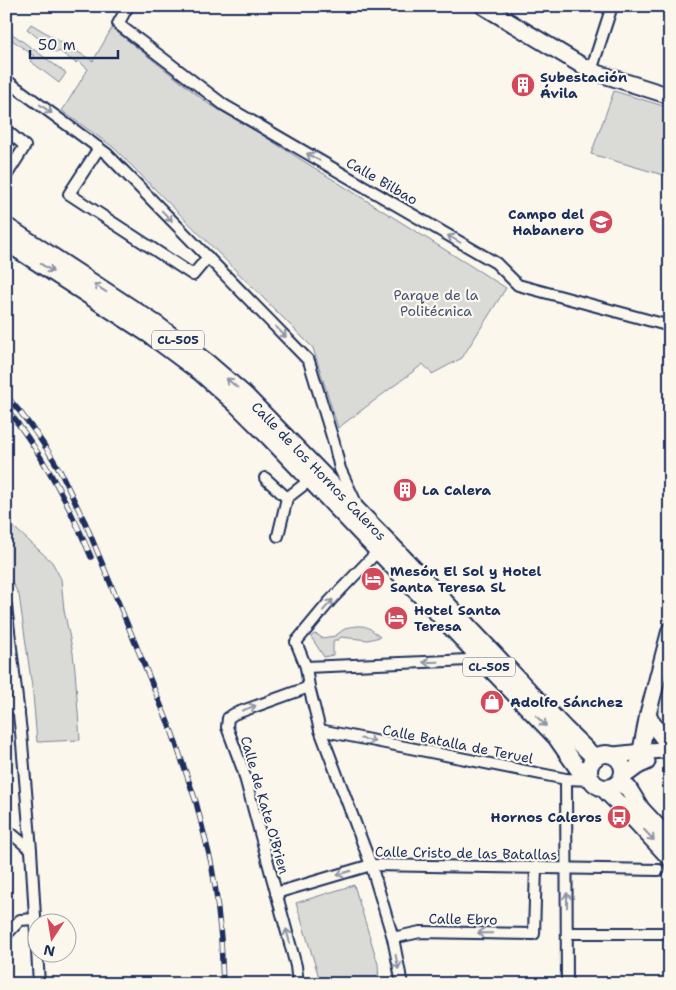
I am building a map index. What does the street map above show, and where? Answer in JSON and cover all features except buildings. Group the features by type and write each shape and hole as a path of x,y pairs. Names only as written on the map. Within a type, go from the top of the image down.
{"main road":[{"name":"Calle de los Hornos Caleros","path":"6,226 156,324 209,364 245,395 378,551 556,737 578,770 594,781 632,817 664,864"},
{"name":"Calle de los Hornos Caleros","path":"6,242 150,336 201,373 320,484 361,515 558,722 595,758"},
{"path":"608,753 614,755 624,768 621,780 612,787 594,781 589,766 595,758 601,754 608,753"},
{"path":"621,780 641,809 670,840"}],"street":[{"name":"Calle Bilbao","path":"128,6 118,24 224,105 496,263 518,285 670,326"},
{"path":"483,6 591,71 670,96"},
{"path":"591,71 612,6"},
{"path":"6,80 107,154 309,360 340,469 361,515"},
{"path":"6,130 25,146 6,176"},
{"path":"99,148 69,194 193,275 208,257"},
{"path":"320,484 340,469"},
{"path":"265,478 287,498 278,536"},
{"name":"Calle de los Hornos Caleros","path":"287,498 320,484"},
{"path":"378,551 330,601 296,642 306,667 320,730 371,865 393,938 402,984"},
{"path":"6,606 20,712 35,912"},
{"path":"640,759 648,714 670,630"},
{"path":"306,667 466,660 478,656"},
{"name":"Calle de Kate O'Brien","path":"298,984 296,966 243,770 227,726 228,718 234,714 309,687"},
{"path":"6,701 20,712"},
{"path":"621,780 640,759 670,748 655,728 648,714"},
{"name":"Calle Batalla de Teruel","path":"320,730 566,779 594,781"},
{"path":"614,755 640,759"},
{"path":"566,779 567,984"},
{"path":"6,829 31,850"},
{"name":"Calle Cristo de las Batallas","path":"276,893 371,865 566,868 664,864"},
{"name":"Calle Ebro","path":"393,938 420,932 534,934 536,867"},
{"path":"6,935 20,920 28,919"},
{"path":"567,933 670,933"},
{"path":"38,962 39,984"}],"green space":[{"name":"Parque de la Politécnica","path":"31,24 93,61 112,28 209,104 254,130 506,288 462,358 432,374 423,364 338,428 313,348 113,147 62,111 88,69 78,61 76,63 59,51 57,53 27,29"},
{"path":"11,33 66,73 59,83 30,61 34,56 8,37"},
{"path":"614,91 670,108 670,177 591,154"},
{"path":"6,520 52,562 61,579 64,610 73,653 80,740 37,742 33,694 19,595 6,575"},
{"path":"349,627 368,627 380,637 368,640 341,637 338,640 334,640 333,655 324,657 311,637 314,634 322,638 335,636"},
{"path":"6,733 7,736 12,816 6,811"},
{"path":"354,885 378,964 379,984 319,984 318,974 296,903"}],"railway":[{"path":"6,395 28,422 53,459 85,522 172,732 196,802 211,862 221,938 223,984"},
{"path":"6,408 54,479 91,557"}],"place":[{"name":"Subestación Ávila","path":"523,85"},
{"name":"Campo del Habanero","path":"601,222"},
{"name":"La Calera","path":"405,490"},
{"name":"Mesón El Sol y Hotel Santa Teresa SL","path":"373,579"},
{"name":"Hotel Santa Teresa","path":"396,618"},
{"name":"Adolfo Sánchez","path":"492,702"},
{"name":"Hornos Caleros","path":"619,817"}]}
